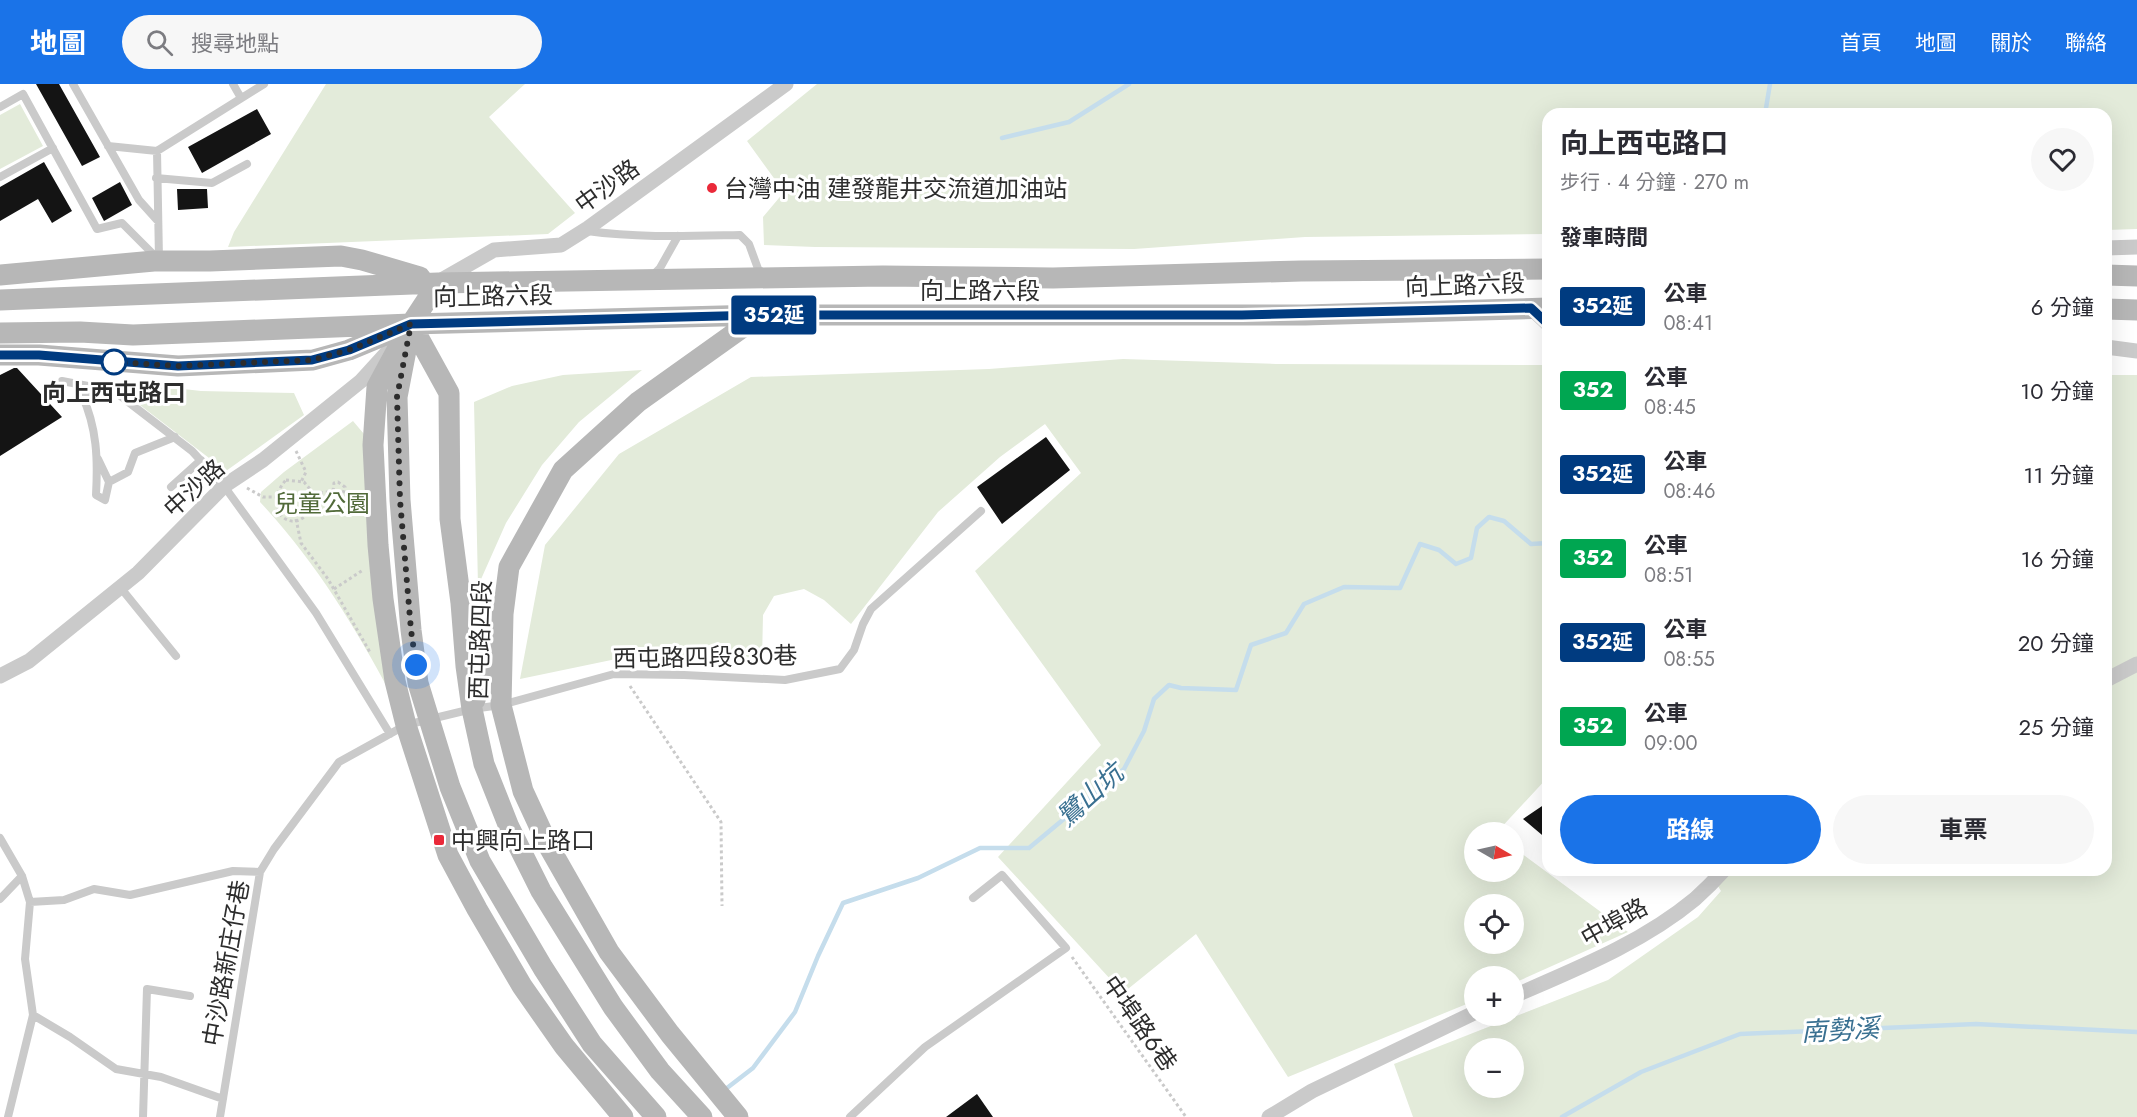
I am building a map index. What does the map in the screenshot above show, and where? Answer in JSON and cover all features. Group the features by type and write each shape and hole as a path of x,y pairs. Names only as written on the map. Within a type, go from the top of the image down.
{"main road":[{"name":"向上路六段","path":"0,275 159,261 341,256 438,283"},
{"name":"向上路六段","path":"0,300 438,283 883,276 1053,278 1302,271 1542,269"},
{"path":"2112,275 2137,276"},
{"path":"438,283 411,324 377,387 373,445 378,545 382,599 395,681 398,730 448,855 477,909 522,986 564,1046 623,1117"},
{"name":"向上路六段","path":"0,333 133,334 760,315 1293,315 1539,308"},
{"path":"2112,309 2137,309"},
{"name":"西屯路四段","path":"738,1117 670,1034 609,952 548,845 523,791 501,705 503,614 509,567 563,470 638,402 760,315"},
{"name":"向上路六段","path":"0,355 39,355 178,366 312,360 349,350 411,324"},
{"path":"411,324 397,397 400,500 418,683 450,787 480,861 543,968 592,1044 656,1117"},
{"name":"西屯路四段","path":"411,324 449,393 450,519 462,603 466,666 472,709 484,764 509,827 541,891 613,1007 660,1071 702,1117"},
{"path":"472,709 509,567"}],"street":[{"name":"中沙路","path":"438,283 494,250 561,245 786,84"},
{"path":"2112,248 2137,247"},
{"name":"中沙路","path":"0,676 29,661 138,573 228,483 262,460 361,381 411,324"},
{"path":"2112,348 2137,351"},
{"path":"2112,677 2137,664"},
{"name":"中埠路","path":"1524,991 1613,951 1656,926 1695,899 1718,876"},
{"path":"1269,1117 1311,1091 1464,1018"}],"lane":[{"path":"73,84 139,200 157,220"},
{"path":"233,84 241,98"},
{"path":"108,146 157,151 264,84"},
{"path":"0,107 23,94 97,229 122,223 159,261"},
{"path":"0,177 53,148"},
{"path":"157,151 159,261"},
{"path":"156,178 212,183 248,164"},
{"path":"584,230 624,236 740,235 749,244 761,278"},
{"path":"642,280 660,268 678,237"},
{"path":"62,381 114,391 192,450 228,483 398,730"},
{"path":"98,458 109,482 105,500 96,495 98,458 95,435 82,395 100,388"},
{"path":"109,482 128,472 135,453 175,437"},
{"path":"171,487 201,460"},
{"name":"西屯路四段830巷","path":"501,705 614,674 785,680 840,669 854,650 871,609 981,511"},
{"path":"120,587 176,656"},
{"name":"中沙路新庄仔巷","path":"220,1117 261,872 274,849 339,762 398,730 429,719 501,705"},
{"path":"0,838 22,876 30,902 25,959 33,1015 8,1117"},
{"path":"30,902 64,900 94,889 130,895 232,871 261,872"},
{"path":"850,1117 925,1047 1066,948 1002,875 973,898"},
{"path":"0,899 22,876"},
{"path":"143,1117 147,989 190,996"},
{"path":"33,1015 116,1069 161,1077 223,1099"}],"path":[{"path":"289,438 306,472 301,482"},
{"path":"286,480 301,482 314,494 314,505 310,513 302,518 284,518 278,509 276,497 286,480"},
{"path":"228,483 264,497 276,497"},
{"path":"314,494 333,491"},
{"path":"296,519 302,543 334,589 372,656"},
{"path":"334,589 351,576 369,567"},
{"path":"622,674 721,822 722,906"},
{"name":"中埠路6巷","path":"1066,948 1186,1117"}],"green space":[{"path":"326,84 525,84 489,117 575,213 548,234 228,247 234,232"},
{"path":"817,84 2137,84 2137,229 2112,230 2112,108 1542,108 1542,234 1305,237 1134,249 764,245 763,217 784,192 747,141"},
{"path":"20,104 43,146 0,169 0,115"},
{"path":"1123,359 1276,364 1542,365 1542,783 1506,822 1464,822 1464,882 1524,882 1524,855 1542,869 1542,876 1552,876 1628,932 1524,979 1524,966 1464,966 1464,1005 1288,1077 1196,934 1123,993 998,857 1101,745 975,571 1081,473 1045,424 1000,457 938,512 851,624 824,600 804,589 774,596 763,615 762,660 645,653 520,679 545,545 619,454 751,377 989,369"},
{"path":"642,370 579,422 542,465 506,523 478,586 474,402 512,386 563,375"},
{"path":"2112,375 2137,375 2137,1117 1413,1117 1394,1064 1491,1026 1524,1026 1524,1013 1608,980 1698,917 1721,891 1712,876 2112,876"},
{"path":"140,384 201,391 294,393 304,415 226,471 119,389"},
{"name":"兒童公園","path":"353,421 364,434 392,696 332,594 280,524 260,502 261,492"}],"building":[{"path":"36,84 59,84 100,157 82,166"},
{"path":"257,109 271,134 202,173 188,147"},
{"path":"44,162 72,211 52,223 38,199 0,221 0,187"},
{"path":"120,182 132,205 104,221 92,198"},
{"path":"177,189 207,189 208,208 178,210"},
{"path":"17,368 62,417 0,456 0,375"},
{"path":"1046,437 1070,470 1002,524 977,487"},
{"path":"1542,806 1542,835 1523,819"},
{"path":"977,1094 993,1117 946,1117"}],"waterway":[{"name":"鷺山坑","path":"1002,138 1069,122 1129,84"},
{"name":"鷺山坑","path":"1766,108 1770,84"},
{"name":"鷺山坑","path":"727,1088 753,1068 795,1012 843,903 918,878 980,848 1029,848 1124,769 1144,731 1154,699 1169,685 1181,688 1236,690 1251,645 1286,633 1304,604 1344,587 1400,588 1420,544 1439,550 1456,564 1471,558 1477,528 1489,517 1504,521 1531,544 1542,543"},
{"name":"南勢溪","path":"1562,1117 1641,1072 1740,1034 1976,1024 2137,1032"}],"bus line":[{"name":"352延","path":"0,355 39,355 178,366 312,360 349,350 411,324 760,315 1305,315 1531,308 1542,320"}],"place":[{"name":"台灣中油 建發龍井交流道加油站","path":"712,188"},
{"name":"向上西屯路口","path":"114,362"},
{"name":"中興向上路口","path":"439,840"}],"route":[{"path":"114,362 178,366 312,360 349,350 411,324 397,397 400,500 416,665"}]}
